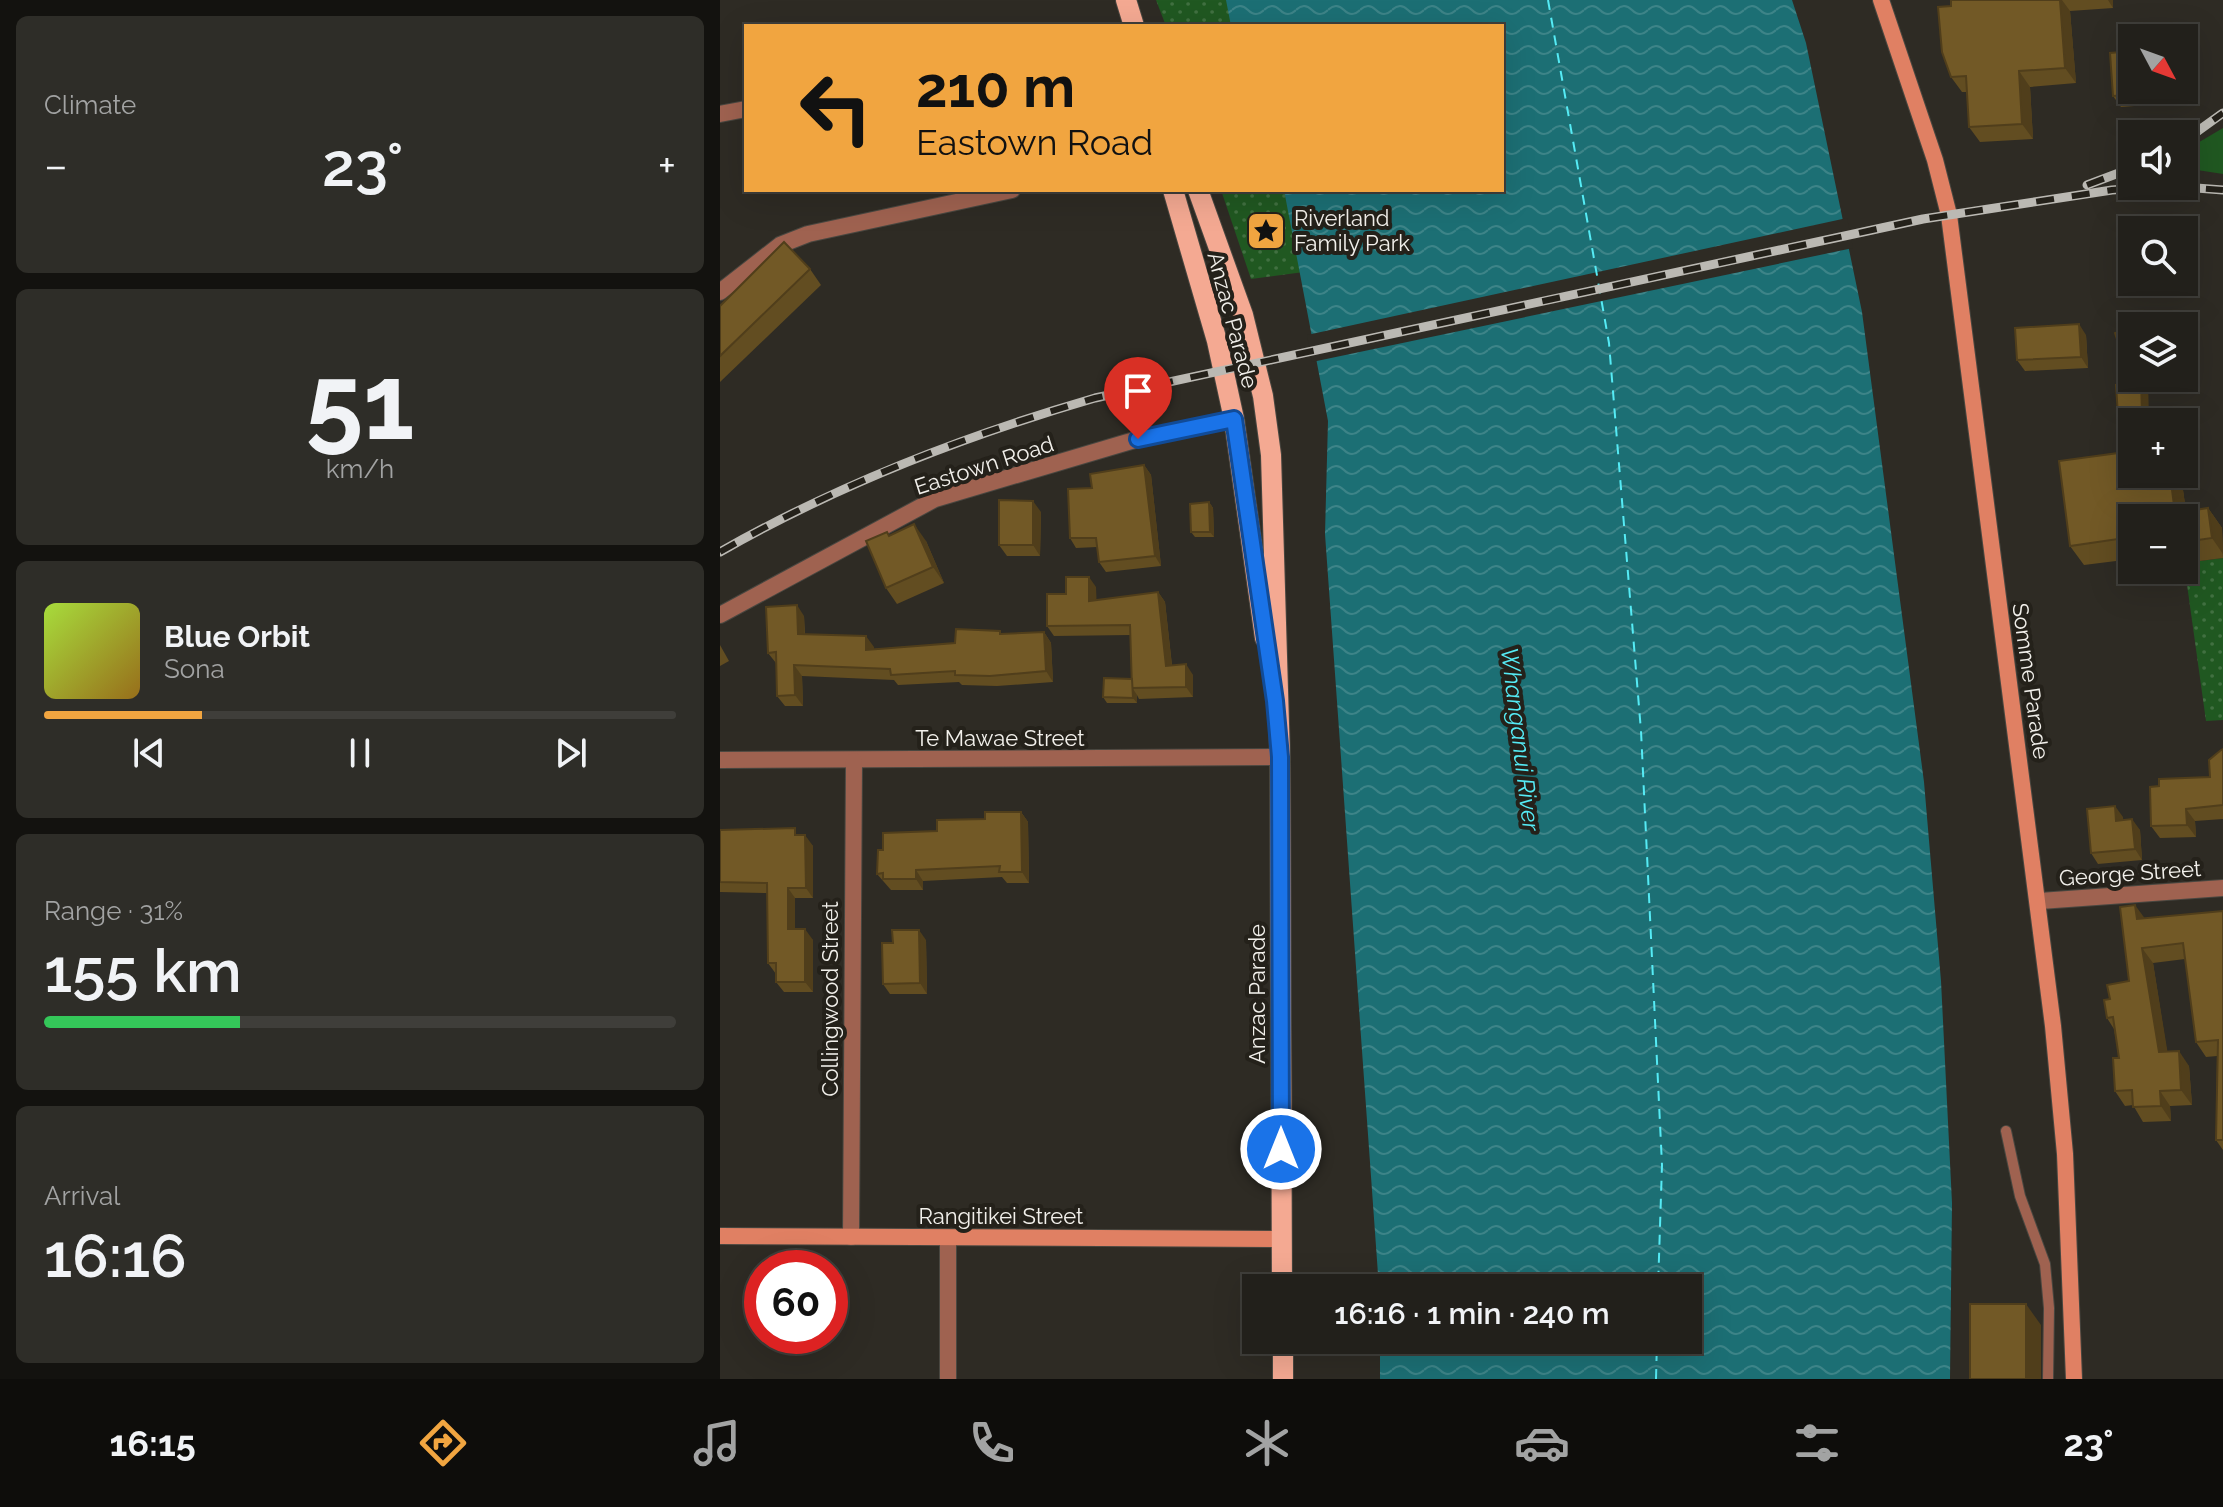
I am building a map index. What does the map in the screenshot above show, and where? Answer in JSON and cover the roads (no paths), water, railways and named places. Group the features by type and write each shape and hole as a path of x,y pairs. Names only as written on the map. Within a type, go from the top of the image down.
{"main road":[{"path":"1126,0 1133,24"},
{"name":"Somme Parade","path":"1881,0 1935,160 1949,215 2040,901 2065,1154 2074,1379"},
{"name":"Anzac Parade","path":"1174,192 1217,341 1234,419 1275,701 1280,757 1282,1274"},
{"name":"Anzac Parade","path":"1199,192 1243,315 1263,396 1271,455 1275,701"},
{"name":"Rangitikei Street","path":"720,1236 1282,1239"},
{"path":"1283,1354 1283,1379"}],"street":[{"path":"720,114 744,109"},
{"path":"720,292 780,245 808,234 1003,192"},
{"name":"Eastown Road","path":"720,615 935,499 1138,439 1234,419"},
{"name":"Te Mawae Street","path":"720,760 1280,757"},
{"name":"Collingwood Street","path":"851,1237 854,761"},
{"name":"George Street","path":"2040,901 2223,888"},
{"path":"948,1238 948,1379"}],"lane":[{"path":"2006,1131 2020,1196 2045,1264 2049,1308 2048,1379"}],"water":[{"name":"Whanganui River","path":"1226,0 1792,0 1806,43 1862,312 1924,782 1941,981 1952,1203 1950,1379 1380,1379 1380,1354 1702,1354 1702,1274 1378,1274 1325,534 1328,421 1284,192 1504,192 1504,24 1231,24"}],"railway":[{"path":"2198,131 2223,113"},
{"path":"2087,185 2118,173"},
{"path":"2198,188 2223,190"},
{"path":"720,552 856,483 950,445 1095,398 1923,219 2118,190"}],"place":[{"name":"Riverland Family Park","path":"1266,231"}]}
